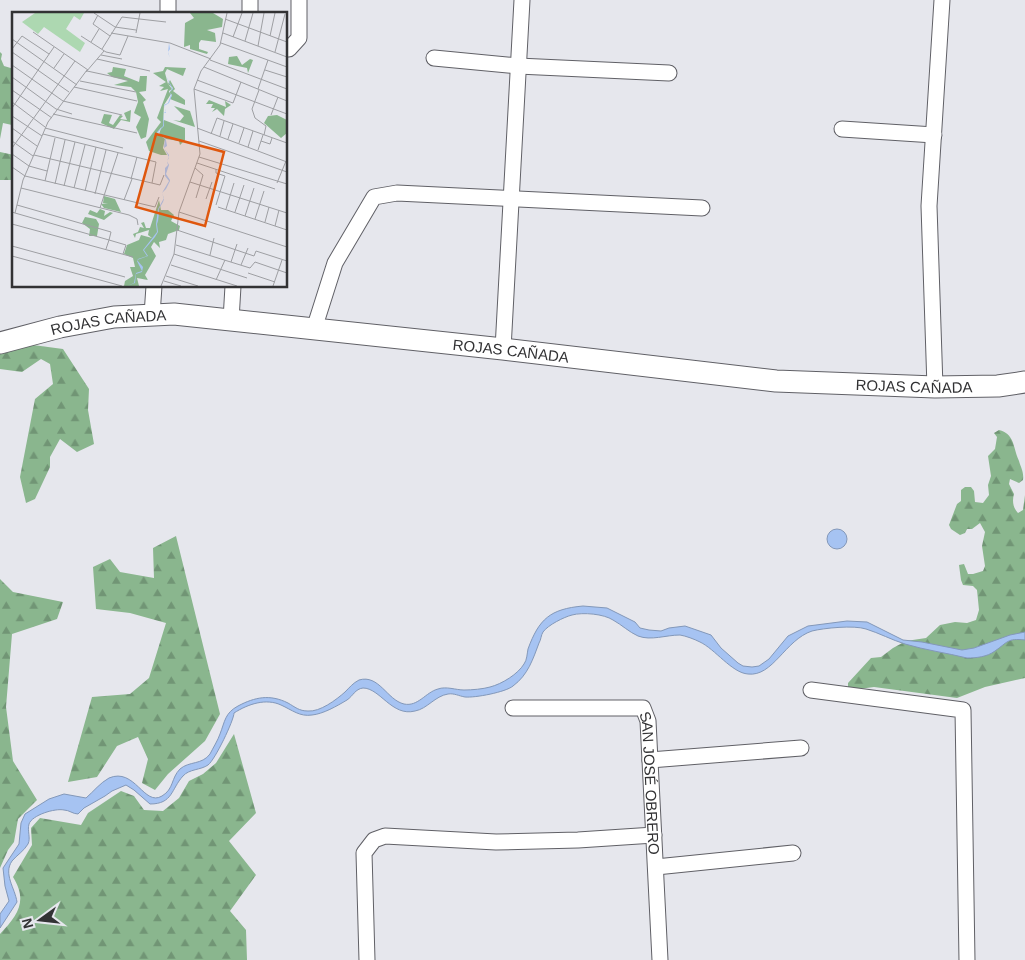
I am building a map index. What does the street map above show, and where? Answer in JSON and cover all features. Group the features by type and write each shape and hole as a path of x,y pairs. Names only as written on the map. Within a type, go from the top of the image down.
{"main road":[{"name":"ROJAS CAÑADA","path":"0,343 60,327 114,316 174,314 503,349 776,381 935,387 998,386 1025,382"}],"street":[{"path":"288,49 299,38 299,0"},
{"path":"503,349 522,0"},
{"path":"935,387 929,206 942,0"},
{"path":"434,58 518,66 669,73"},
{"path":"842,129 934,134"},
{"path":"314,329 335,264 374,197 397,193 702,208"},
{"path":"152,315 154,288"},
{"path":"231,320 233,288"},
{"path":"811,690 963,710 968,960"},
{"name":"SAN JOSÉ OBRERO","path":"513,708 643,708 648,722 660,960"},
{"path":"650,760 801,748"},
{"path":"367,960 364,852 374,840 385,836 496,842 578,840 654,835"},
{"path":"656,867 793,853"}],"green space":[{"path":"0,52 4,66 12,68 12,125 3,123 0,139"},
{"path":"0,152 12,155 12,180 0,180"},
{"path":"18,343 63,349 89,389 88,410 94,444 77,452 60,439 50,457 50,467 35,499 26,503 20,477 35,399 53,384 50,364 41,359 22,372 0,369 0,348"},
{"path":"999,430 1011,438 1023,475 1023,480 1019,483 1010,479 1009,484 1014,494 1014,507 1018,513 1023,510 1025,495 1025,678 985,687 957,698 874,687 848,688 848,683 871,658 881,657 906,641 926,638 940,625 955,622 967,623 976,620 979,610 977,590 973,586 963,585 959,565 964,564 968,574 983,571 985,566 982,546 985,532 980,523 972,529 967,529 965,533 960,535 951,529 949,525 957,504 961,501 961,490 965,487 971,487 974,491 975,502 983,503 989,495 988,485 991,476 988,456 995,449 997,437 994,433"},
{"path":"176,536 220,714 205,741 168,774 155,790 142,783 148,759 138,737 117,746 97,777 68,782 92,697 130,694 149,678 166,623 130,613 96,609 93,567 110,559 120,572 154,578 153,548"},
{"path":"0,579 13,592 63,602 57,619 12,634 6,707 13,761 37,800 18,819 14,842 0,868"},
{"path":"234,734 256,813 229,841 256,875 230,911 246,930 247,960 0,960 0,934 16,914 20,901 20,893 13,877 32,845 31,828 40,818 81,825 88,813 121,791 134,796 144,810 163,811 179,798 189,781 203,774 216,763"}],"water":[{"path":"837,529 844,532 847,539 844,546 837,549 830,546 827,539 830,532"},
{"path":"583,606 607,608 635,622 640,628 661,631 685,626 711,635 721,648 738,663 743,666 752,667 759,666 769,659 788,636 808,626 847,621 867,622 903,640 962,650 1025,632 1025,640 1011,640 989,655 967,658 905,644 861,628 824,629 812,631 794,642 765,670 748,674 736,670 706,645 690,638 680,635 653,638 638,636 604,616 577,614 561,619 545,629 532,661 518,682 509,688 483,696 443,695 419,710 407,712 393,706 375,692 363,688 334,707 312,715 300,714 281,705 269,702 251,705 234,713 224,740 211,762 205,767 186,774 167,799 150,804 126,785 112,791 84,808 78,814 66,810 55,810 34,818 29,824 28,844 12,861 10,866 9,876 17,902 0,928 0,914 9,901 3,868 19,844 21,823 25,814 49,799 64,794 86,798 106,780 118,776 126,778 150,796 156,798 162,796 171,787 180,769 203,760 210,754 230,711 244,703 257,699 275,698 300,710 313,711 333,702 359,680 366,679 378,684 398,702 404,704 414,703 441,688 470,690 495,686 521,668 526,661 532,639 547,617 562,610"}]}
